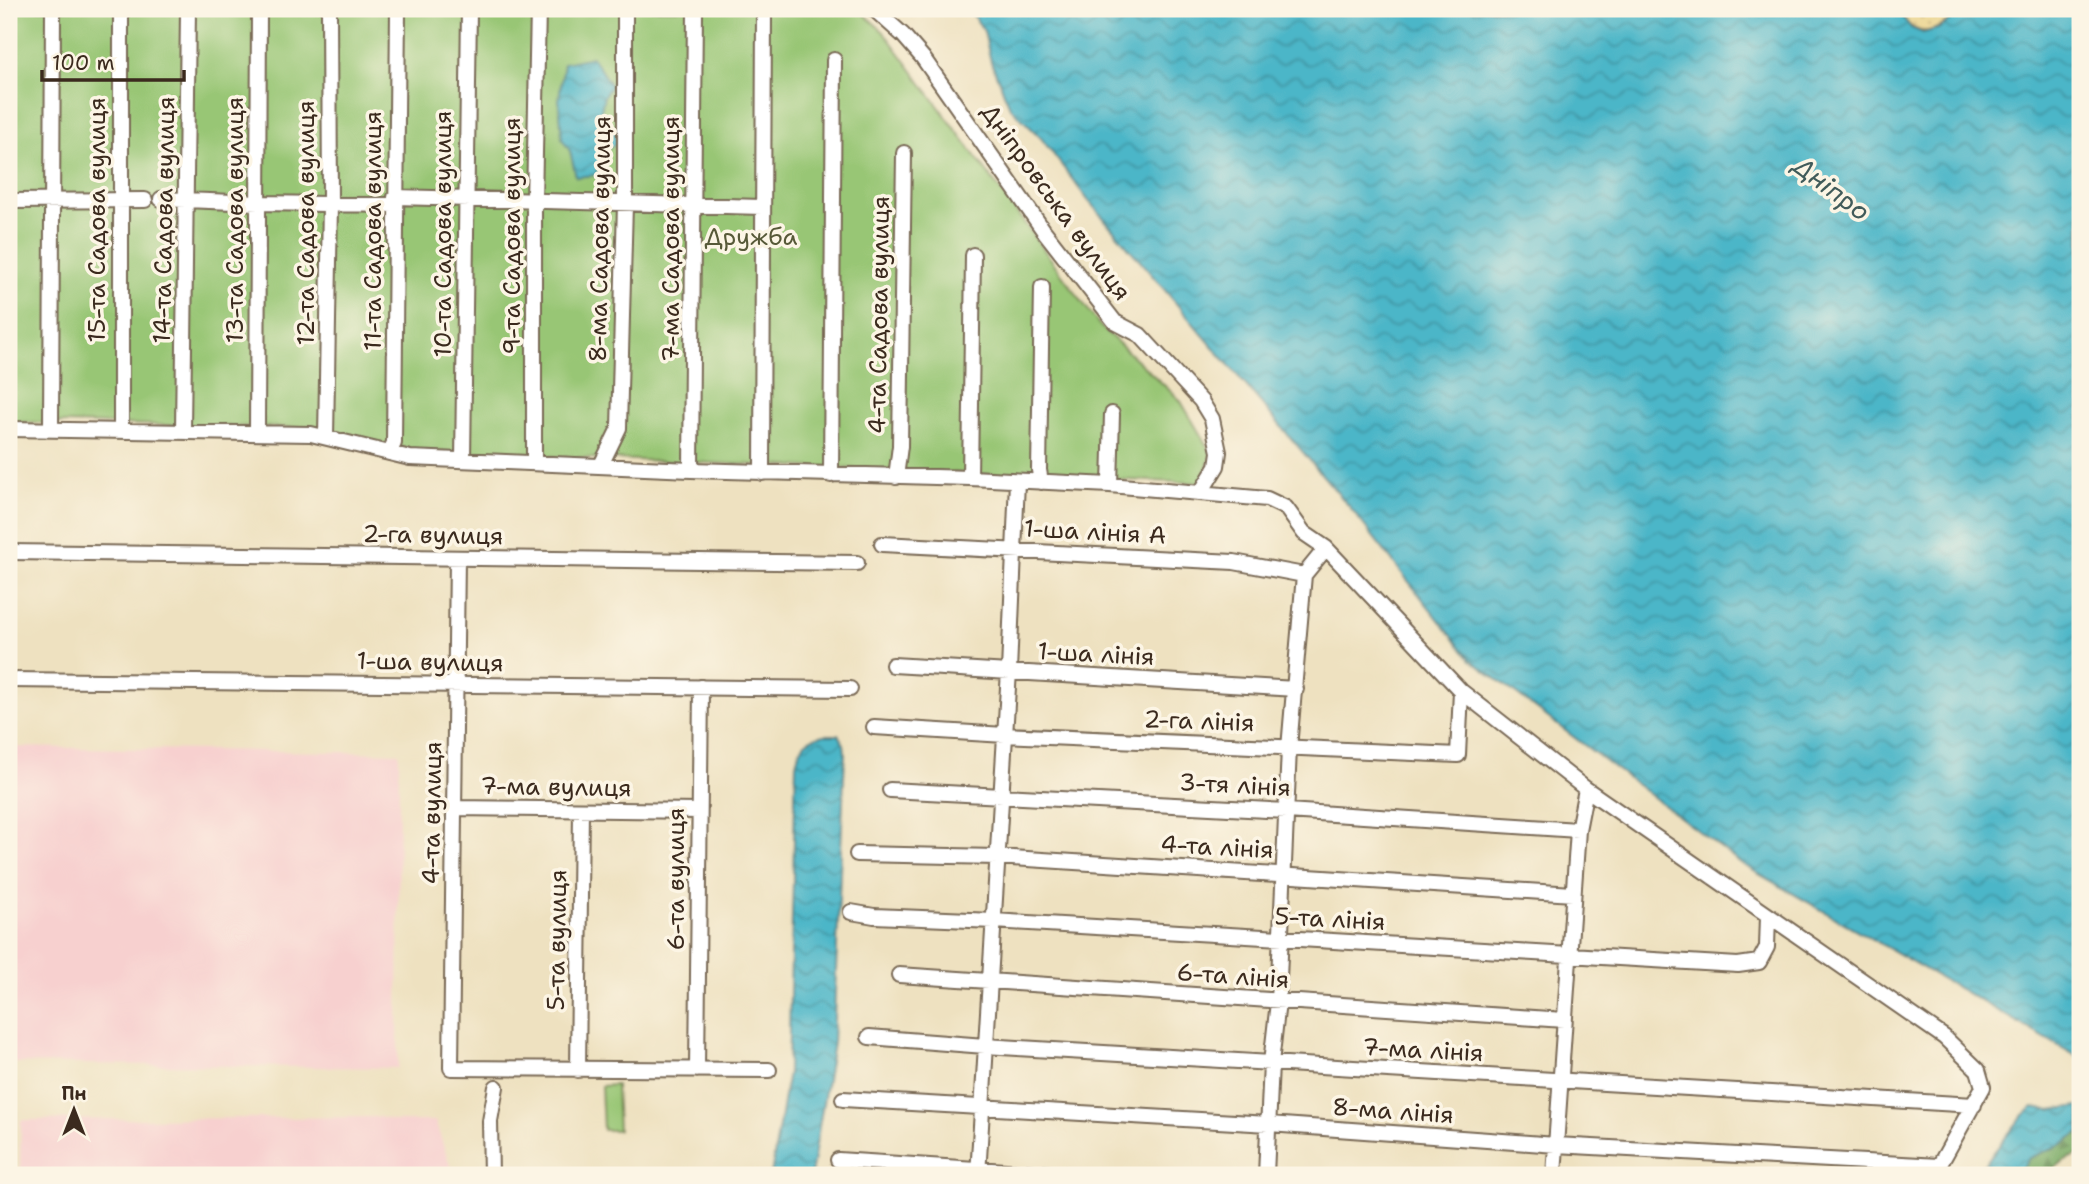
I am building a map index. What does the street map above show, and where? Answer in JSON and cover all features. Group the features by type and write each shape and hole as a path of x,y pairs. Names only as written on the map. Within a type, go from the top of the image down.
{"street":[{"path":"51,429 52,9"},
{"name":"15-та Садова вулиця","path":"121,9 121,430"},
{"name":"14-та Садова вулиця","path":"183,431 188,199 188,9"},
{"name":"13-та Садова вулиця","path":"257,432 259,9"},
{"name":"12-та Садова вулиця","path":"326,437 330,204 329,9"},
{"name":"11-та Садова вулиця","path":"390,453 394,443 398,9"},
{"name":"10-та Садова вулиця","path":"463,460 469,9"},
{"name":"9-та Садова вулиця","path":"534,463 534,201 538,9"},
{"name":"8-ма Садова вулиця","path":"601,466 619,428 625,204 625,9"},
{"name":"7-ма Садова вулиця","path":"691,470 695,9"},
{"path":"762,473 764,9"},
{"name":"Дніпровська вулиця","path":"874,9 903,35 923,58 1044,231 1115,321 1140,335 1200,401 1212,419 1219,452 1217,466 1201,492"},
{"path":"831,475 834,60"},
{"name":"4-та Садова вулиця","path":"896,477 900,446 904,153"},
{"path":"161,199 330,204 465,199 762,207"},
{"path":"9,201 145,200"},
{"path":"970,478 973,256"},
{"path":"1041,287 1041,482"},
{"path":"1110,485 1112,414"},
{"path":"9,429 257,432 326,437 410,458 762,473 970,478 1110,485 1267,499 1286,508 1304,533 1326,548 1461,691 1586,789 1944,1037 1979,1070 1983,1087 1936,1171"},
{"path":"978,1173 1009,671 1017,481"},
{"name":"1-ша лінія А","path":"883,544 1234,562 1304,575"},
{"path":"1266,1175 1271,1063 1278,1002 1289,748 1304,575 1326,548"},
{"name":"2-га вулиця","path":"9,552 857,563"},
{"name":"4-та вулиця","path":"457,558 451,1068 578,1070"},
{"name":"1-ша лінія","path":"893,665 1296,689"},
{"name":"1-ша вулиця","path":"9,680 850,689"},
{"name":"6-та вулиця","path":"697,1070 701,688"},
{"name":"2-га лінія","path":"874,727 1458,755 1461,691"},
{"path":"1554,1175 1578,830 1586,789"},
{"name":"3-тя лінія","path":"890,790 1578,830"},
{"name":"7-ма вулиця","path":"454,808 699,811"},
{"name":"5-та вулиця","path":"578,1070 581,810"},
{"name":"4-та лінія","path":"857,854 998,857 1573,894"},
{"name":"5-та лінія","path":"851,912 874,916 1738,965 1759,962 1767,947 1769,916"},
{"name":"6-та лінія","path":"899,975 1564,1020"},
{"name":"7-ма лінія","path":"869,1037 1974,1105"},
{"path":"578,1070 769,1070"},
{"path":"491,1175 490,1121 496,1087"},
{"name":"8-ма лінія","path":"843,1099 1269,1124 1936,1171"},
{"path":"838,1160 978,1173 1066,1175"}],"shaded area":[{"path":"9,747 399,753 398,1068 9,1063"},
{"path":"379,1117 394,1121 435,1121 451,1168 474,1170 474,1175 20,1175 21,1120"}],"green space":[{"name":"Дружба","path":"9,9 858,9 884,32 1100,326 1180,400 1212,454 1201,483 418,451 309,428 9,422"},
{"path":"616,1085 618,1130 603,1130 601,1086"},
{"path":"2080,1132 2080,1154 2065,1160 2046,1175 2018,1175 2029,1158 2062,1144"}],"sand":[{"path":"1897,9 1964,9 1937,28 1921,31 1905,21"}],"water":[{"name":"Дніпро","path":"969,9 1897,9 1911,28 1923,33 1940,28 1964,9 2080,9 2080,1058 1745,866 1470,659 1348,505 1088,200 1041,138 1010,107 991,62 984,31"},
{"path":"592,57 611,86 604,96 600,115 615,129 617,144 602,150 596,175 576,177 570,151 562,139 559,99 564,63"},
{"path":"824,735 838,735 844,744 845,753 833,1043 811,1175 771,1175 788,1072 796,764 804,744"},
{"path":"2080,1106 2080,1132 2062,1144 2029,1158 2018,1175 1976,1175 2021,1118 2033,1107 2051,1110"}]}
